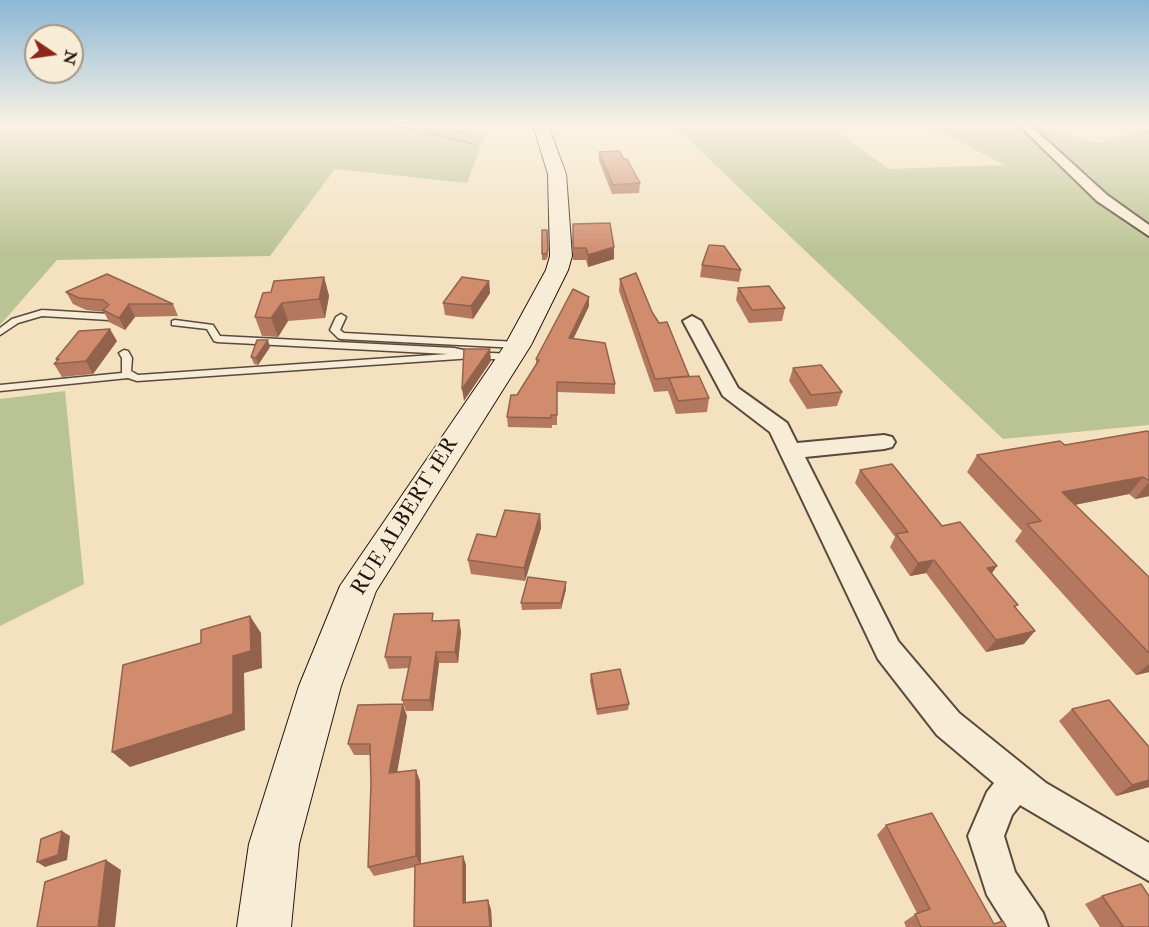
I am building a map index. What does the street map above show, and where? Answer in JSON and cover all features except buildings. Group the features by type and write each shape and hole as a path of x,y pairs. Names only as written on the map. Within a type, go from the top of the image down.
{"street":[{"name":"RUE ALBERT 1ER","path":"264,927 274,844 320,686 359,586 514,351 552,282 561,256 555,168"},
{"path":"1070,168 1102,198 1149,232"},
{"path":"692,321 730,392 779,428 888,650 948,724 1034,795 1149,863"},
{"path":"792,451 884,442"},
{"path":"1018,781 999,804 986,837 1000,882 1029,927"}],"lane":[{"path":"0,332 15,321 42,313 109,317"},
{"path":"341,317 335,330 341,336 514,351"},
{"path":"175,323 210,327 217,339 454,351 473,356"},
{"path":"0,388 129,375 148,377 473,356 514,351"},
{"path":"124,353 129,375"}],"green space":[{"path":"0,168 473,168 467,183 335,169 270,256 57,260 0,325"},
{"path":"718,168 1149,168 1149,425 1003,439"},
{"path":"65,391 84,584 0,626 0,399"}]}
